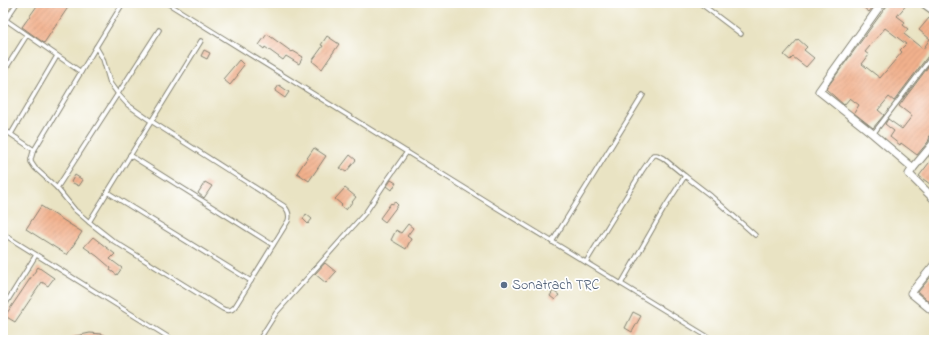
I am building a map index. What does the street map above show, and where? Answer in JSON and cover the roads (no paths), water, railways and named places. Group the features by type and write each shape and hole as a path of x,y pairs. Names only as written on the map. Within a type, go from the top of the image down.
{"street":[{"path":"882,3 819,91 913,168"},
{"path":"923,3 934,11"},
{"path":"934,139 934,144 909,174 934,199"},
{"path":"934,266 911,293 934,312"}],"lane":[{"path":"3,24 4,19 17,3"},
{"path":"96,48 103,58 110,83 128,105 286,208 288,212 288,220 235,308 232,310 226,310 108,237 72,206 58,188 33,165 31,159 34,150 123,3"},
{"path":"167,3 713,340"},
{"path":"700,3 741,34"},
{"path":"4,19 81,72"},
{"path":"58,188 159,30"},
{"path":"3,73 27,35"},
{"path":"89,222 201,40"},
{"path":"873,134 934,54"},
{"path":"11,134 57,56"},
{"path":"552,242 643,95"},
{"path":"3,129 34,150"},
{"path":"259,340 276,313 366,212 407,152"},
{"path":"586,262 653,155 663,158 711,196 755,235"},
{"path":"130,156 273,245"},
{"path":"621,284 665,207 685,176"},
{"path":"108,192 251,281"},
{"path":"3,234 173,340"},
{"path":"3,308 36,255"},
{"path":"648,340 655,340"}],"place":[{"name":"Sonatrach TRC","path":"504,285"}]}
